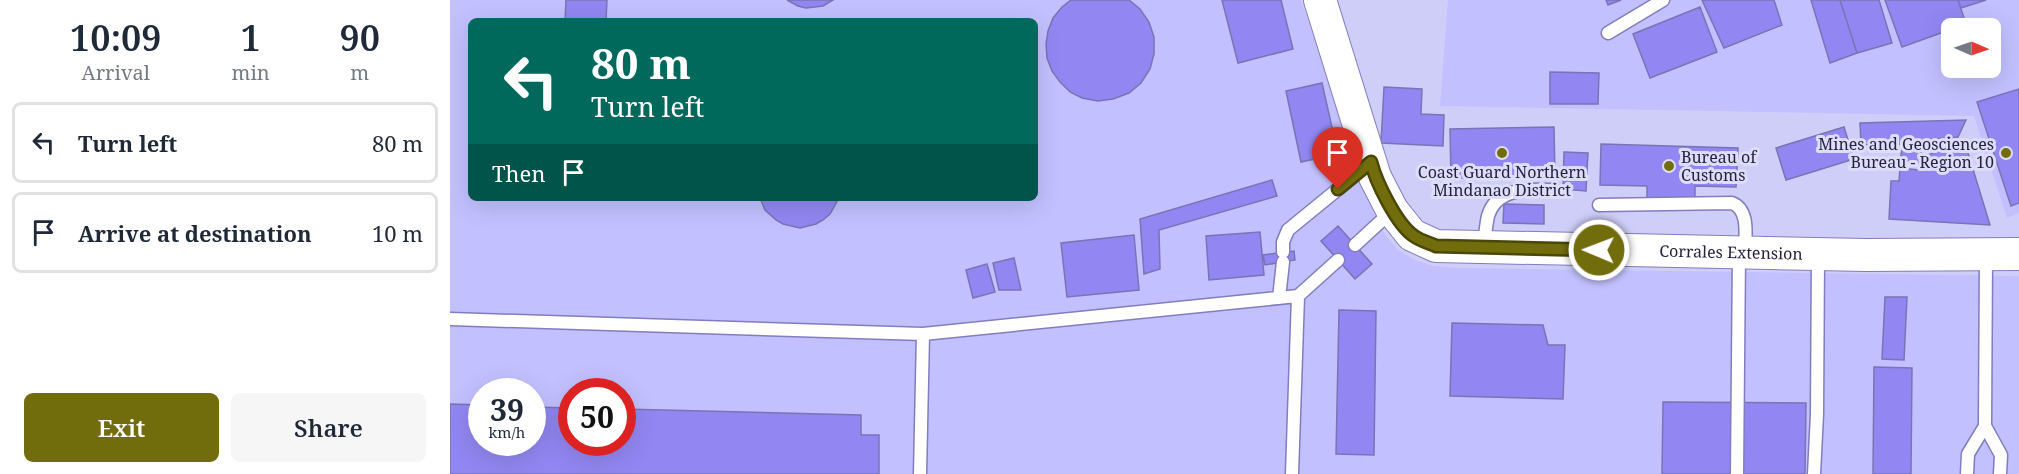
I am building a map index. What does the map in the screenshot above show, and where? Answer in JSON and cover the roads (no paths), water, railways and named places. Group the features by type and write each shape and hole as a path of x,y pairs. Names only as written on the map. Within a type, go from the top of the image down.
{"main road":[{"name":"Corrales Extension","path":"1320,0 1375,177 1392,210 1412,236 1436,246 1483,249 1742,253 2019,254"}],"lane":[{"path":"1608,33 1663,0"},
{"path":"1279,298 1283,242 1288,230 1371,162"},
{"path":"1483,249 1489,213 1502,197 1519,190 1554,190"},
{"path":"1599,205 1732,203 1739,205 1745,215 1742,253 1737,474"},
{"path":"1354,244 1392,210"},
{"path":"1814,474 1817,414 1818,254"},
{"path":"1986,255 1985,426 2001,455 2000,474"},
{"path":"450,319 923,334 1298,296 1338,260"},
{"path":"1292,474 1298,296"},
{"path":"920,474 923,334"},
{"path":"1967,474 1968,454 1985,426"}],"place":[{"name":"Coast Guard Northern Mindanao District","path":"1502,153"},
{"name":"Mines and Geosciences Bureau - Region 10","path":"2006,153"},
{"name":"Bureau of Customs","path":"1669,166"}]}
